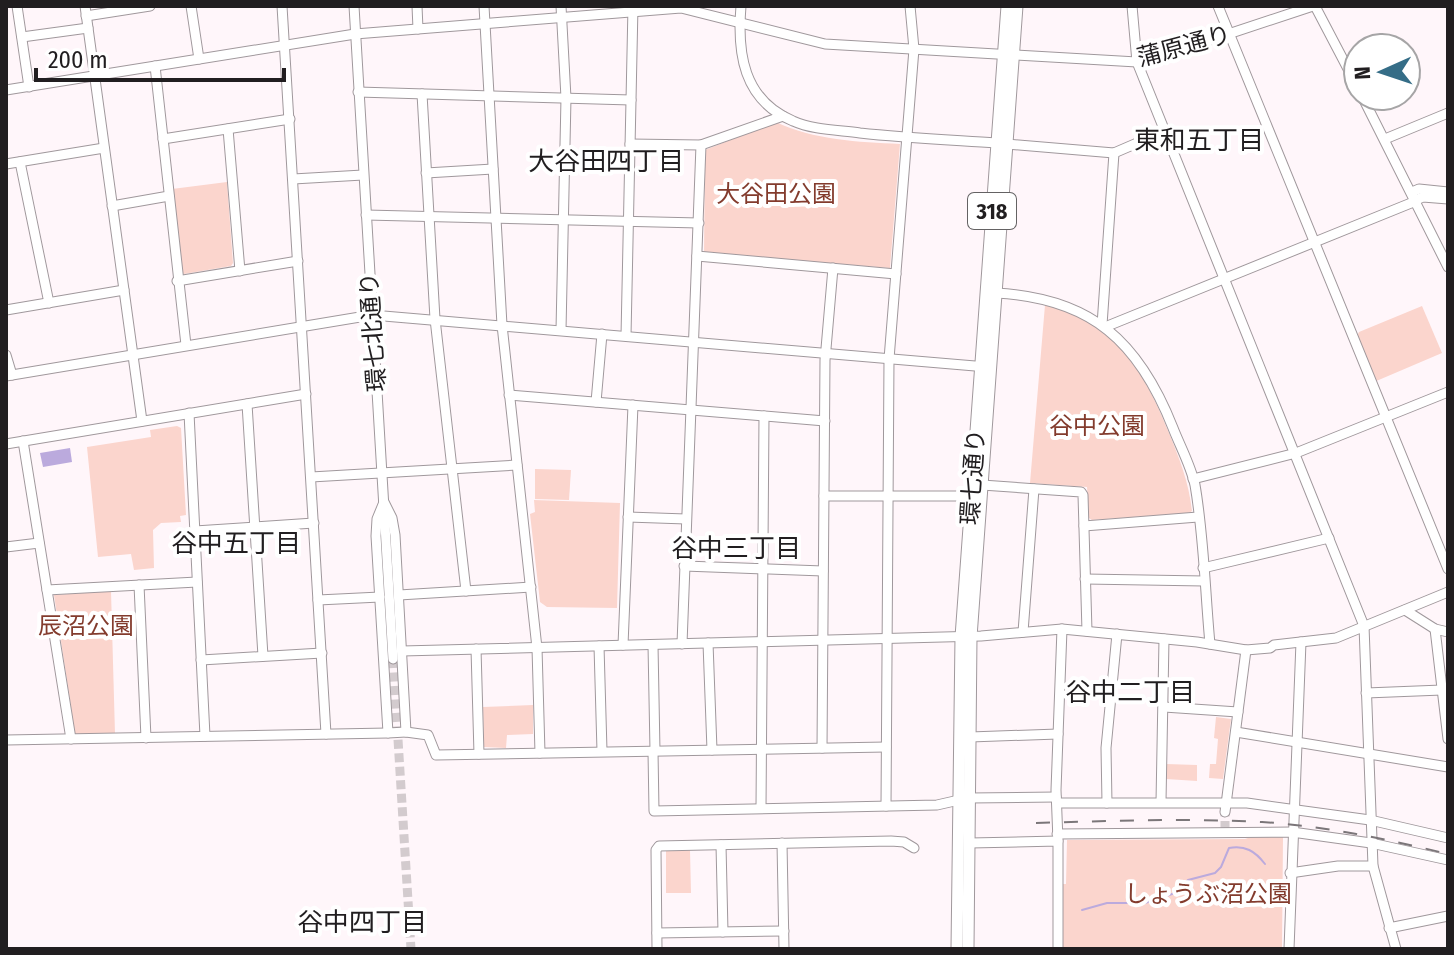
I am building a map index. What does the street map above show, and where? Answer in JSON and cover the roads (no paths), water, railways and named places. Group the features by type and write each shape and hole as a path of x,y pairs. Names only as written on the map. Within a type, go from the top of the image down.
{"main road":[{"name":"環七通り","path":"968,949 970,843 964,799 970,737 966,637 982,485 986,367 1008,55 1007,6"},
{"name":"環七通り","path":"1008,55 1017,6"},
{"name":"環七通り","path":"957,949 971,496 996,293 1002,144"}],"street":[{"path":"24,6 17,6 29,87"},
{"path":"142,421 86,11 149,6"},
{"path":"191,6 199,59"},
{"path":"282,6 326,734"},
{"name":"環七北通り","path":"354,6 393,659"},
{"path":"417,6 418,29"},
{"path":"484,6 502,325 537,648 540,753"},
{"path":"561,6 566,98 561,330"},
{"path":"741,6 741,61 748,77 764,101 783,116 811,126 906,137 1114,153 1165,131"},
{"path":"886,806 889,359 914,49 910,6"},
{"path":"1132,6 1137,62 1364,626 1373,866 1396,949"},
{"path":"1218,6 1448,569"},
{"path":"1314,6 1342,58"},
{"name":"蒲原通り","path":"6,90 355,34 634,9 681,8 817,43 1137,62 1314,6"},
{"path":"626,336 634,9"},
{"path":"22,37 88,28"},
{"path":"155,66 186,345"},
{"path":"358,92 631,100"},
{"path":"422,94 435,319 466,591"},
{"path":"1371,112 1448,267"},
{"path":"1385,139 1448,113"},
{"path":"630,144 701,145 783,116"},
{"path":"163,139 290,119"},
{"path":"228,129 240,271"},
{"path":"682,644 701,145"},
{"path":"6,164 104,148"},
{"path":"1104,326 1114,153"},
{"path":"20,162 49,303"},
{"path":"426,173 493,169"},
{"path":"293,179 363,175"},
{"path":"1415,198 1419,189 1448,192"},
{"path":"112,206 169,196"},
{"path":"1104,326 1313,243 1415,198 1448,199"},
{"path":"366,215 699,223"},
{"path":"697,256 896,274"},
{"path":"177,281 298,261"},
{"path":"822,748 826,353 833,268"},
{"path":"6,310 124,290"},
{"path":"996,293 1052,301 1104,326 1147,371 1164,404 1193,479 1210,644"},
{"path":"6,355 9,376 372,315 986,367"},
{"path":"596,402 602,334"},
{"path":"1193,479 1296,453 1448,392"},
{"path":"6,444 306,394"},
{"path":"509,395 825,421"},
{"path":"247,404 263,656"},
{"path":"623,645 633,405"},
{"path":"189,413 205,736"},
{"path":"761,808 764,416"},
{"path":"23,441 71,739"},
{"path":"311,477 517,465"},
{"path":"982,485 1081,492 1087,631"},
{"path":"1023,632 1034,489"},
{"path":"824,496 971,496"},
{"path":"384,502 395,535 406,732"},
{"path":"384,502 377,519 376,536 388,733"},
{"path":"628,517 686,519"},
{"path":"1084,526 1198,517"},
{"path":"195,531 314,523"},
{"path":"1203,568 1329,538"},
{"path":"6,547 39,543"},
{"path":"684,566 823,571"},
{"path":"1085,579 1204,581"},
{"path":"47,590 197,582"},
{"path":"139,585 146,738"},
{"path":"399,595 531,587"},
{"path":"402,651 966,637 1062,629 1246,650 1336,638 1448,592"},
{"path":"318,600 380,597"},
{"path":"1405,610 1435,629 1448,632"},
{"path":"1058,949 1058,734 1062,629"},
{"path":"1435,629 1443,663 1442,690 1448,739"},
{"path":"1107,803 1106,748 1117,634"},
{"path":"1161,802 1164,639"},
{"path":"1289,949 1301,642"},
{"path":"708,643 712,750"},
{"path":"653,645 654,811 937,805 964,799 1059,804 1161,802 1226,807"},
{"path":"599,646 602,751"},
{"path":"476,649 479,754"},
{"path":"1226,807 1246,650"},
{"path":"201,660 322,653"},
{"path":"1366,693 1442,690"},
{"path":"1164,707 1238,712"},
{"path":"6,740 406,732 428,735 436,755 886,747"},
{"path":"1236,732 1448,767"},
{"path":"970,737 1058,734"},
{"path":"1059,804 1066,809 1294,808 1370,820 1448,838"},
{"path":"970,843 1225,831 1292,832 1371,843 1448,860"},
{"path":"657,949 656,850 659,846 891,841 904,842 914,848"},
{"path":"782,843 784,949"},
{"path":"721,845 723,932"},
{"path":"1290,873 1338,866 1373,866"},
{"path":"1389,928 1448,916"},
{"path":"657,933 784,931"}],"waterway":[{"path":"1082,910 1107,903 1145,903 1175,893 1188,880 1215,873 1229,848 1249,850 1265,864"}],"tunnel":[{"path":"393,659 411,949"},
{"path":"1225,812 1225,830"}],"railway":[{"path":"1036,823 1262,822 1356,834 1448,854"}],"district":[{"name":"東和五丁目","path":"1199,140"},
{"name":"大谷田四丁目","path":"606,161"},
{"name":"谷中五丁目","path":"236,543"},
{"name":"谷中三丁目","path":"736,548"},
{"name":"谷中二丁目","path":"1130,692"},
{"name":"谷中四丁目","path":"362,922"}],"park label":[{"name":"大谷田公園","path":"776,194"},
{"name":"谷中公園","path":"1097,426"},
{"name":"辰沼公園","path":"86,626"},
{"name":"しょうぶ沼公園","path":"1208,894"}]}
